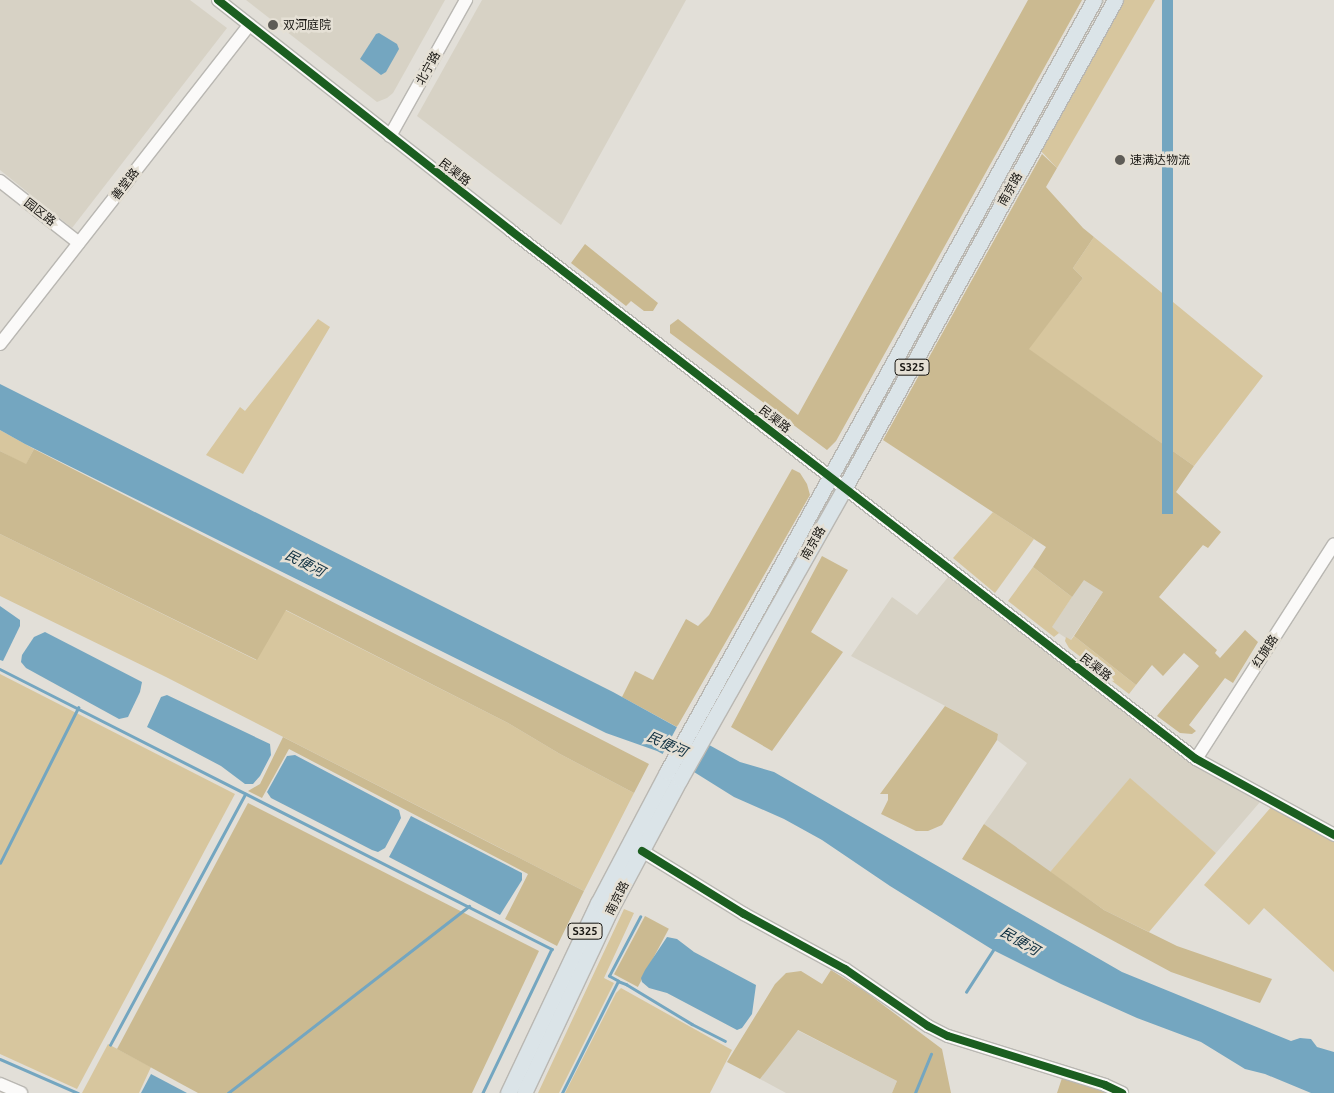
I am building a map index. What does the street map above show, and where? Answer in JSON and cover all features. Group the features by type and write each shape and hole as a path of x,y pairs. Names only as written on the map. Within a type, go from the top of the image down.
{"main road":[{"name":"南京路","path":"508,1093 598,903 699,728 830,476 1094,0"},
{"name":"南京路","path":"699,728 845,487 1115,0"},
{"name":"南京路","path":"524,1093 611,908 642,851 673,775"}],"street":[{"name":"民渠路","path":"218,0 390,136 1196,758 1334,835"},
{"name":"北宁路","path":"390,136 466,0"},
{"name":"善堂路","path":"0,344 249,25"},
{"name":"园区路","path":"0,181 79,243"},
{"name":"红旗路","path":"1196,758 1334,544"},
{"path":"642,851 744,914 845,969 928,1026 948,1036 1105,1085 1122,1093"},
{"path":"0,1084 21,1093"}],"shaded area":[{"path":"0,0 190,0 227,28 72,228 0,170"},
{"path":"246,0 445,0 393,93 377,102"},
{"path":"482,0 686,0 561,225 417,116"},
{"path":"1028,0 1082,0 836,441 827,450 670,333 670,325 678,319 798,415"},
{"path":"1123,0 1155,0 1057,168 1040,150"},
{"path":"1042,154 1057,168 1046,187 1083,228 1094,237 1073,268 1083,278 1029,349 1194,466 1176,492 1221,532 1208,548 1203,545 1159,597 1217,650 1215,653 1220,658 1245,630 1258,642 1233,683 1225,678 1189,725 1196,731 1192,734 1180,733 1157,716 1199,666 1184,653 1163,676 1152,665 1136,685 1074,636 1103,592 1084,580 1072,597 1033,567 1046,547 883,440"},
{"path":"1094,237 1263,376 1194,466 1028,349 1083,278 1073,268"},
{"path":"585,244 658,303 653,311 644,311 631,301 626,306 571,263"},
{"path":"318,319 330,327 243,474 206,455 240,407 245,411"},
{"path":"0,430 34,449 26,465 0,451"},
{"path":"34,449 649,764 634,793 560,754 508,723 286,610 257,660 0,534 0,451 26,464"},
{"path":"792,469 800,473 807,484 810,495 677,727 622,697 635,671 653,680 686,619 698,626 709,615"},
{"path":"993,512 1034,539 995,593 953,558"},
{"path":"0,534 256,660 285,610 508,723 560,754 634,793 584,891 166,677 0,596"},
{"path":"822,556 848,570 811,632 843,652 772,751 731,727"},
{"path":"1033,567 1072,597 1052,627 1059,633 1054,637 1008,601"},
{"path":"949,576 1193,765 1260,802 1216,853 1130,779 1050,872 984,824 1027,763 997,740 998,734 851,656 892,597 917,615"},
{"path":"1084,579 1103,592 1070,641 1051,628"},
{"path":"1074,636 1136,685 1129,694 1069,648 1065,641 1066,637 1071,640"},
{"path":"0,674 235,794 77,1089 0,1054"},
{"path":"945,706 998,734 997,740 942,825 928,831 916,831 881,814 888,800 888,794 880,794"},
{"path":"283,737 584,891 557,946 505,919 528,874 289,749 262,798 248,791 260,784"},
{"path":"1130,778 1216,853 1149,932 1104,910 1050,872"},
{"path":"248,803 539,951 472,1093 198,1093 117,1049"},
{"path":"1272,806 1334,840 1334,972 1264,908 1249,925 1204,885"},
{"path":"984,824 1104,910 1177,946 1272,979 1260,1003 1171,972 962,859"},
{"path":"624,909 634,913 604,978 614,983 559,1093 538,1093"},
{"path":"645,916 669,929 638,987 614,974"},
{"path":"831,970 866,992 942,1049 951,1093 892,1093 897,1081 798,1030 760,1079 727,1062 775,984 786,973 801,971 822,984"},
{"path":"621,988 732,1050 710,1093 565,1093 616,993"},
{"path":"797,1030 897,1081 892,1093 786,1093 760,1079"},
{"path":"108,1044 151,1067 139,1093 82,1093"},
{"path":"1062,1078 1099,1090 1106,1093 1057,1093"}],"water":[{"path":"1162,0 1173,0 1173,514 1162,514"},
{"path":"379,33 397,44 399,49 386,72 381,75 360,59 376,34"},
{"name":"民便河","path":"0,384 613,692 740,762 774,772 1122,972 1291,1041 1300,1038 1311,1039 1317,1047 1334,1052 1334,1093 1311,1093 1265,1074 1245,1069 1201,1042 1137,1018 1061,984 993,950 890,886 822,840 784,819 734,797 657,751 606,733 25,444 0,430"},
{"path":"0,606 20,620 20,626 3,661 0,660"},
{"path":"45,632 142,682 140,692 128,717 119,719 26,668 21,662 22,655 34,637"},
{"path":"167,695 270,744 271,755 260,776 253,784 245,784 221,766 147,727 161,697"},
{"path":"295,755 399,810 401,818 385,848 378,852 372,850 271,798 267,792 287,756"},
{"path":"411,816 522,873 522,880 500,915 389,857"},
{"path":"667,937 677,939 694,952 756,985 752,1014 742,1028 737,1030 667,993 649,988 642,982 641,978 645,970"},
{"path":"151,1074 187,1093 141,1093"}],"pier":[{"path":"678,725 710,742 693,773 662,756"}],"waterway":[{"path":"0,669 552,949 483,1093"},
{"path":"0,863 78,708"},
{"path":"110,1045 245,794"},
{"path":"228,1093 469,906"},
{"path":"562,1093 618,981 609,976 640,917"},
{"path":"966,992 995,947"},
{"path":"618,981 725,1041"},
{"path":"915,1093 931,1054"},
{"path":"0,1059 78,1093"}],"cycle path":[{"path":"218,0 510,230 1196,759 1334,835"},
{"path":"642,851 744,914 845,969 928,1026 948,1036 1105,1085 1122,1093"}],"place":[{"name":"双河庭院","path":"273,25"},
{"name":"速满达物流","path":"1120,160"}]}
